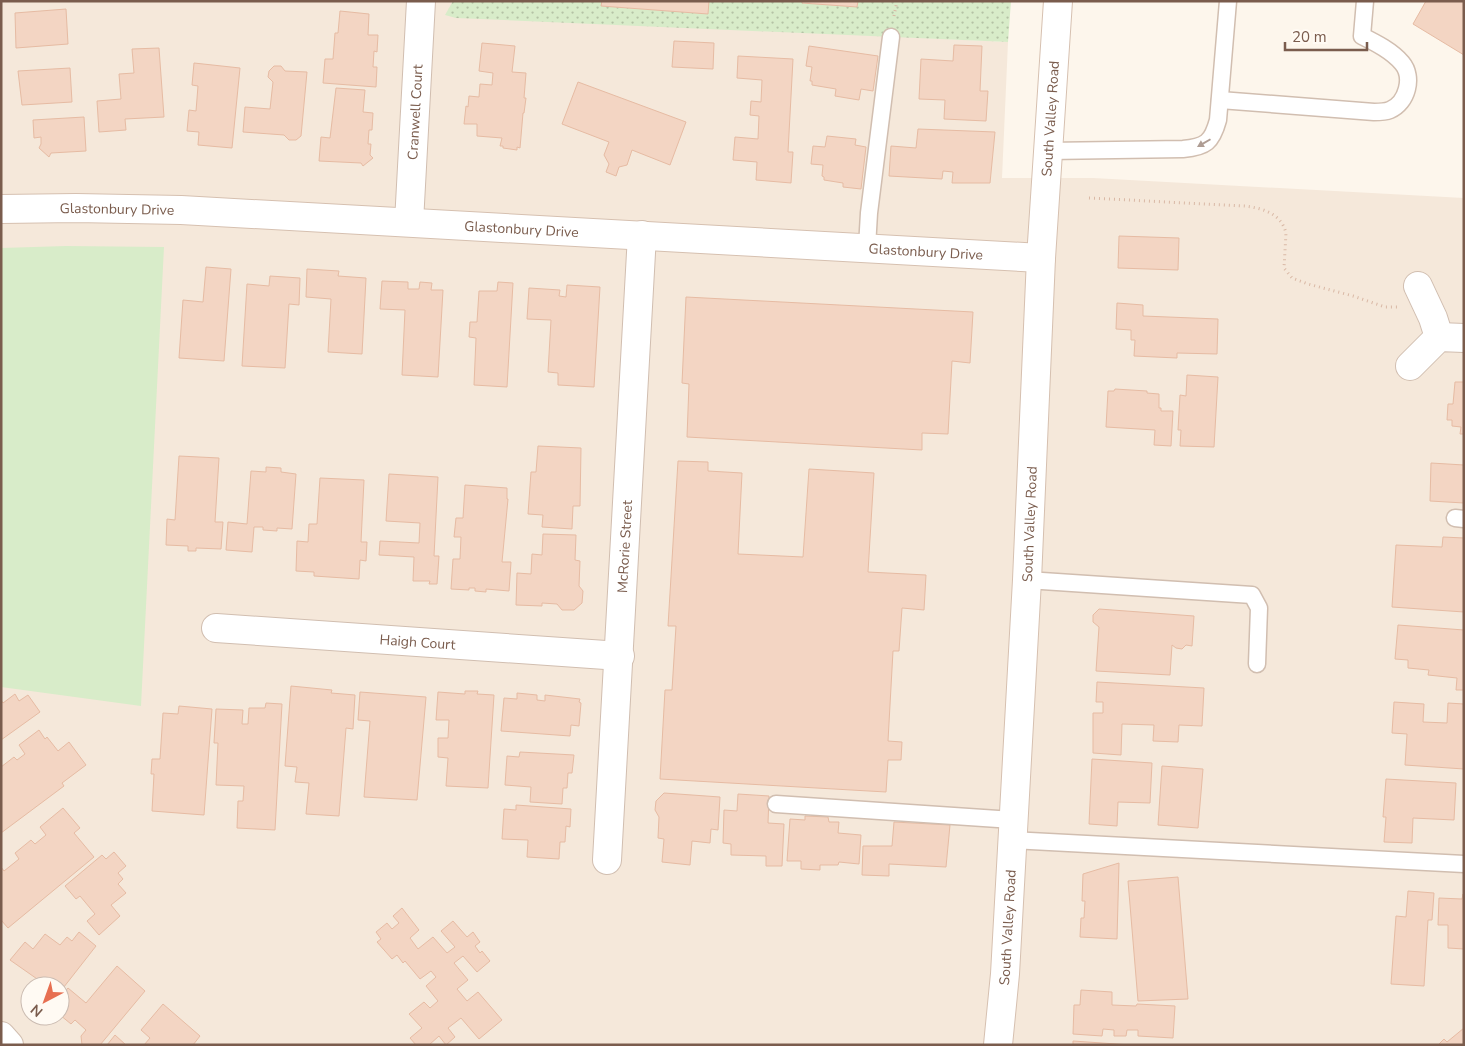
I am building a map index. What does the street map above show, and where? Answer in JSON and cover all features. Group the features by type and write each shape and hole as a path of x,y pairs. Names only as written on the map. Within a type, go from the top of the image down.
{"street":[{"name":"Cranwell Court","path":"409,222 421,1"},
{"name":"South Valley Road","path":"998,1045 1005,974 1028,580 1041,258 1058,1"},
{"name":"Glastonbury Drive","path":"1,209 181,210 1041,258"},
{"name":"McRorie Street","path":"607,860 620,656 642,235"},
{"path":"1410,366 1451,337 1423,296"},
{"name":"Haigh Court","path":"216,628 620,656"},
{"path":"1,1036 9,1045"}],"lane":[{"path":"1048,151 1081,152 1195,147 1206,143 1213,136 1218,120 1228,1"},
{"path":"1220,100 1374,112 1390,110 1398,105 1404,97 1408,83 1406,69 1394,55 1362,36 1366,1"},
{"path":"867,247 869,213 891,37"},
{"path":"1028,580 1252,595 1259,608 1257,664"},
{"path":"776,804 1012,830 1464,864"}],"path":[{"path":"1089,198 1244,206 1267,210 1285,228 1284,268 1292,278 1385,307 1414,304 1423,296"}],"shaded area":[{"path":"1,1 863,1 862,35 1008,42 1002,178 1093,178 1464,198 1464,1045 1,1045"}],"green space":[{"path":"453,1 602,1 602,6 708,14 709,1 803,1 803,3 857,7 858,1 1011,1 1008,42 456,18 445,15"},
{"path":"66,246 164,247 141,706 1,687 1,248"}],"building":[{"path":"602,1 709,1 708,14 601,6"},
{"path":"803,1 858,1 857,7 802,3"},
{"path":"1426,1 1464,1 1464,55 1413,24"},
{"path":"66,9 68,44 16,48 15,13"},
{"path":"340,11 369,14 368,35 378,35 377,52 374,51 373,67 377,67 376,87 323,83 325,59 333,59 335,33 338,33"},
{"path":"674,41 714,43 713,69 672,67"},
{"path":"482,43 515,46 512,72 526,73 524,98 526,98 520,148 517,147 517,150 500,146 502,138 477,136 477,124 464,124 469,96 479,97 480,84 492,85 493,73 479,71"},
{"path":"954,45 982,46 980,91 988,91 986,121 944,119 945,100 919,99 921,59 953,61"},
{"path":"809,46 878,56 873,91 861,89 859,100 835,96 836,89 812,85 812,81 810,81 812,67 806,66"},
{"path":"159,48 164,117 125,119 126,130 99,132 97,101 121,99 119,74 134,73 132,49"},
{"path":"738,56 793,59 788,152 793,152 791,183 756,180 757,162 733,160 735,137 758,139 759,116 750,115 751,101 761,102 762,80 737,78"},
{"path":"194,63 240,68 232,148 198,145 199,132 187,131 189,110 196,111 198,86 192,85"},
{"path":"274,66 281,66 285,71 307,72 301,136 296,140 289,140 284,135 243,132 245,107 270,109 273,82 268,77 269,71"},
{"path":"70,68 72,102 22,105 18,71"},
{"path":"578,82 686,122 670,165 632,150 627,165 619,167 616,176 606,172 609,164 604,155 609,142 562,124"},
{"path":"336,88 365,90 363,112 373,113 372,130 369,130 368,144 371,144 370,155 373,158 363,166 361,163 319,161 321,137 330,138"},
{"path":"84,117 86,151 51,153 49,157 39,148 41,137 34,138 33,120"},
{"path":"918,129 995,132 990,183 952,183 953,172 943,171 942,179 889,176 891,146 916,148"},
{"path":"827,136 856,139 855,145 866,147 861,189 843,187 843,183 824,180 822,176 823,165 811,164 813,146 825,147"},
{"path":"1119,236 1179,238 1178,270 1118,268"},
{"path":"206,267 231,269 224,361 179,358 183,300 203,302"},
{"path":"307,269 339,271 338,276 366,278 362,354 328,352 331,299 306,297"},
{"path":"270,276 300,278 299,305 289,304 285,368 242,366 247,284 269,286"},
{"path":"382,281 408,282 408,289 419,289 420,282 432,283 431,290 443,290 438,377 402,375 405,310 380,309"},
{"path":"498,282 513,283 507,387 474,385 476,338 469,337 470,322 477,322 479,291 497,291"},
{"path":"567,285 600,287 594,387 558,385 558,373 548,372 551,320 527,319 529,288 560,290 559,296 566,297"},
{"path":"686,297 973,312 970,363 952,361 948,434 922,433 922,450 687,437 689,384 682,383"},
{"path":"1117,303 1143,305 1143,316 1218,319 1217,354 1177,353 1177,358 1134,356 1135,340 1131,340 1131,330 1116,329"},
{"path":"1187,375 1218,377 1214,447 1180,446 1181,430 1178,430 1180,395 1186,396"},
{"path":"1455,382 1464,382 1464,434 1460,434 1461,427 1452,426 1452,420 1447,420 1448,404 1453,404"},
{"path":"1115,389 1147,391 1147,393 1159,394 1159,408 1161,408 1161,411 1173,411 1171,446 1154,445 1155,430 1106,427 1108,391 1114,391"},
{"path":"538,446 581,448 580,506 573,506 572,529 542,527 543,515 528,514 531,472 536,472"},
{"path":"179,456 219,458 215,522 223,522 221,549 196,548 196,551 188,551 188,546 166,545 167,519 175,520"},
{"path":"678,461 708,462 708,471 742,473 738,554 803,557 809,469 874,473 868,572 926,575 924,610 902,608 899,651 893,651 888,741 902,742 901,760 888,760 886,792 660,779 665,690 672,690 676,626 668,626"},
{"path":"1431,463 1464,465 1464,503 1430,501"},
{"path":"266,467 281,468 281,472 296,474 292,529 277,528 277,531 263,530 263,527 254,527 252,552 226,550 228,522 247,524 251,471 266,472"},
{"path":"389,474 438,477 434,556 439,556 437,584 429,584 430,581 413,581 414,557 379,555 380,541 419,543 420,523 386,521"},
{"path":"320,478 364,480 361,542 367,542 366,561 360,560 359,579 314,576 314,572 296,571 297,541 308,542 309,524 317,524"},
{"path":"465,485 507,488 508,499 502,562 511,562 509,591 486,589 486,592 475,591 475,588 469,588 469,590 451,589 453,559 460,559 461,537 454,537 456,518 463,518"},
{"path":"543,534 576,535 575,560 580,561 579,586 583,591 582,603 574,610 562,610 557,604 542,603 542,606 516,605 517,573 531,574 532,554 542,555"},
{"path":"1443,537 1464,538 1464,612 1392,607 1396,545 1442,547"},
{"path":"1099,609 1194,616 1192,646 1186,645 1182,649 1172,645 1170,675 1096,671 1099,627 1093,622 1093,615"},
{"path":"1398,625 1464,630 1464,690 1456,690 1457,678 1428,675 1429,670 1408,668 1408,660 1395,659"},
{"path":"1097,682 1204,688 1202,726 1179,725 1178,742 1153,741 1154,725 1122,724 1121,755 1093,753 1093,713 1103,713 1103,702 1096,702"},
{"path":"291,686 332,690 331,693 355,695 353,729 346,728 339,816 306,814 309,783 295,782 297,767 285,766"},
{"path":"465,691 478,691 477,694 494,695 488,788 446,786 448,758 438,757 438,738 448,738 449,720 436,720 438,692 465,694"},
{"path":"360,692 426,697 417,800 364,797 370,721 358,720"},
{"path":"517,693 537,695 537,700 545,701 545,695 580,699 579,726 571,725 570,736 501,731 504,698 517,699"},
{"path":"15,694 19,701 28,695 40,712 1,740 1,700 3,703"},
{"path":"1394,702 1424,704 1423,722 1447,723 1448,703 1464,704 1464,769 1405,765 1407,734 1392,733"},
{"path":"266,703 282,704 275,830 237,828 238,801 243,801 244,786 216,785 218,743 214,743 216,709 243,710 242,724 248,724 249,708 265,708"},
{"path":"179,706 212,709 204,815 152,811 154,774 151,774 152,759 160,759 163,713 178,714"},
{"path":"39,730 45,739 47,737 58,751 69,742 86,765 62,783 64,786 1,833 1,767 14,757 17,760 25,754 19,745"},
{"path":"520,752 574,755 572,773 568,773 567,788 563,788 562,804 530,802 531,787 505,785 507,756 519,757"},
{"path":"1092,759 1152,763 1150,803 1118,802 1117,826 1089,824"},
{"path":"1162,766 1203,769 1198,828 1158,825"},
{"path":"1386,779 1456,783 1454,820 1413,818 1412,843 1384,842 1386,817 1383,817"},
{"path":"664,793 720,797 718,830 711,829 710,843 692,841 690,865 662,862 664,839 658,838 659,817 655,810 656,801"},
{"path":"738,794 769,796 768,823 784,824 782,866 766,866 766,856 731,855 731,844 723,843 724,810 737,811"},
{"path":"516,805 571,809 570,827 566,826 565,842 560,842 559,859 527,857 528,840 502,839 504,809 516,810"},
{"path":"63,808 80,828 74,833 94,857 8,928 1,920 1,867 4,871 19,859 15,853 31,840 35,844 46,835 40,827"},
{"path":"805,816 828,817 829,822 839,822 838,833 861,835 859,864 839,862 838,865 820,865 820,870 801,869 801,861 787,861 790,819 805,820"},
{"path":"894,822 950,825 946,867 889,864 889,876 862,875 863,846 892,846"},
{"path":"114,852 126,866 118,873 123,879 118,884 126,893 111,905 120,916 99,935 87,921 95,914 80,896 76,899 65,886 102,855 106,859"},
{"path":"1119,863 1117,939 1080,937 1081,918 1084,918 1085,901 1082,901 1083,874"},
{"path":"1178,877 1188,999 1138,1001 1128,881"},
{"path":"1408,891 1434,893 1432,920 1428,920 1424,986 1391,984 1396,916 1406,917"},
{"path":"1463,894 1464,949 1448,948 1448,925 1438,925 1439,898 1462,899"},
{"path":"402,908 419,930 410,938 418,949 433,937 447,953 455,947 441,931 453,921 467,937 473,932 480,942 475,946 490,961 477,972 463,956 454,963 468,980 457,989 467,1001 478,992 502,1020 479,1039 461,1018 448,1028 455,1037 446,1045 439,1036 429,1045 416,1045 410,1038 422,1028 409,1014 424,1002 430,1008 438,1001 426,986 436,977 431,971 420,979 405,961 403,963 397,955 392,959 377,942 381,939 376,932 387,923 392,929 399,923 393,916"},
{"path":"79,932 96,946 70,979 70,976 33,976 10,960 25,942 33,949 45,934 60,945 67,937 72,941"},
{"path":"117,966 145,991 100,1045 82,1045 81,1036 86,1030 75,1020 70,1023 70,990 86,1003"},
{"path":"1081,990 1112,992 1112,1005 1175,1006 1173,1038 1138,1036 1138,1030 1127,1030 1126,1036 1114,1036 1114,1030 1103,1029 1102,1036 1073,1034 1074,1005 1080,1005"},
{"path":"163,1004 200,1036 193,1045 144,1045 150,1038 141,1030"},
{"path":"1464,1028 1464,1045 1438,1045 1444,1039 1447,1042"},
{"path":"115,1035 126,1045 107,1045"},
{"path":"1073,1041 1131,1045 1073,1045"}]}
